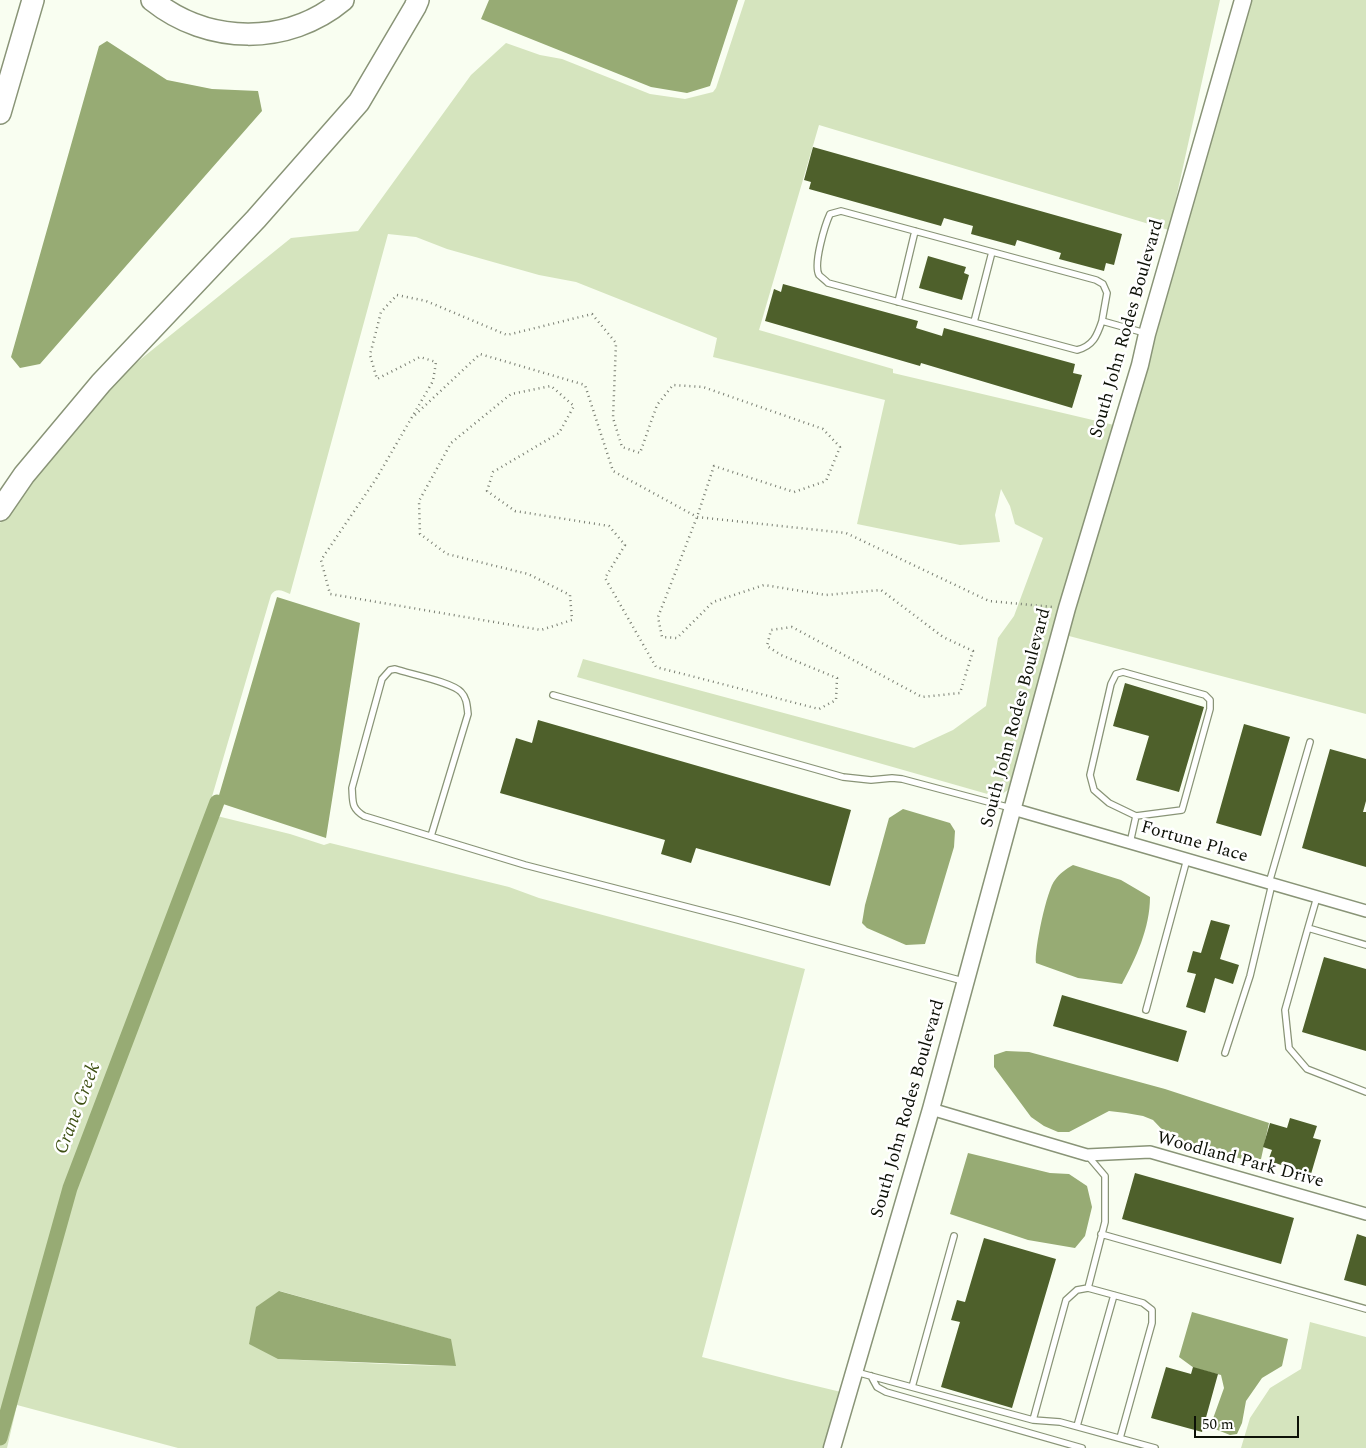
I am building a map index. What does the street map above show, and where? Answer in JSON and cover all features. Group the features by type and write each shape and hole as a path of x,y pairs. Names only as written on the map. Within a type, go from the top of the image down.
{"highway":[{"path":"0,113 33,0"},
{"path":"152,0 161,8 209,30 243,35 271,33 300,26 332,9 343,0"},
{"path":"0,510 24,475 100,383 256,219 359,102 418,0"}],"main road":[{"name":"South John Rodes Boulevard","path":"832,1448 931,1109 1067,608 1140,365 1147,334 1243,0"}],"street":[{"name":"Fortune Place","path":"1013,809 1366,911"},
{"name":"Woodland Park Drive","path":"931,1109 1087,1155 1150,1152 1366,1214"}],"lane":[{"path":"840,211 992,252 1096,280 1103,284 1107,293 1102,321 1097,336 1091,344 1077,350 828,282 819,275 817,264 826,223 830,214 840,211"},
{"path":"898,302 915,231"},
{"path":"974,322 992,252"},
{"path":"1102,321 1147,334"},
{"path":"430,836 468,714 467,702 462,693 450,685 395,669 390,670 382,678 352,788 356,811 364,816 525,865 738,920 965,982"},
{"path":"1123,672 1205,695 1210,700 1210,709 1182,810 1136,816 1109,803 1094,790 1090,776 1110,684 1116,674 1123,672"},
{"path":"553,695 843,777 871,780 902,779 1013,809"},
{"path":"1224,1053 1250,976 1271,884 1310,742"},
{"path":"1130,842 1136,816"},
{"path":"1146,1010 1187,859"},
{"path":"1317,897 1285,1010 1290,1048 1307,1069 1366,1092"},
{"path":"1308,928 1366,945"},
{"path":"1087,1155 1105,1176 1105,1222 1088,1288"},
{"path":"1102,1234 1366,1309"},
{"path":"912,1387 954,1236"},
{"path":"1033,1420 1066,1300 1077,1290 1088,1288 1144,1303 1152,1310 1152,1323 1120,1438"},
{"path":"1077,1426 1114,1295"},
{"path":"854,1371 1033,1420 1060,1422 1155,1448"},
{"path":"871,1376 877,1387 886,1392 1082,1448"}],"path":[{"path":"397,295 426,301 507,335 592,314 616,343 613,418 622,447 640,453 657,405 673,385 703,387 823,429 840,447 826,481 794,492 714,466 697,516 658,617 662,637 677,638 713,602 764,585 826,595 881,590 943,637 973,650 960,693 922,697 792,626 771,630 767,646 782,655 837,678 836,700 819,708 656,667 605,578 625,545 609,526 515,511 487,491 493,472 559,433 574,406 550,386 511,394 451,443 419,501 420,534 447,554 528,574 570,594 572,620 541,630 330,594 321,560 376,480 433,381 436,362 420,357 376,379 370,355 382,312 397,295"},
{"path":"412,417 480,354 584,385 613,471 697,516 846,533 989,602 1067,608"}],"shaded area":[{"path":"489,0 738,0 710,86 687,93 651,87 481,19"},
{"path":"745,0 1220,0 1169,230 819,125 759,330 893,369 893,373 1114,425 1012,787 998,797 577,677 583,659 914,748 953,730 986,706 998,638 1014,616 1043,538 1015,524 1010,506 1001,489 995,515 1000,542 960,545 857,524 885,400 713,357 717,338 576,282 539,275 447,249 416,237 388,234 290,594 277,590 271,595 211,805 218,810 217,816 290,834 324,845 330,843 509,887 539,898 805,969 702,1357 841,1392 824,1448 178,1448 17,1405 7,1448 0,1448 0,523 30,480 105,388 291,238 358,231 471,75 506,43 540,55 562,59 650,94 685,99 713,92 716,88","holes":["280,1291 450,1339 455,1366 278,1359"]},
{"path":"1250,0 1366,0 1366,714 1069,636 1066,641"},
{"path":"107,41 167,80 212,89 258,91 262,111 40,364 20,368 11,357 99,46"},
{"path":"277,597 360,623 326,838 217,802"},
{"path":"903,809 950,823 955,831 954,847 925,944 906,945 867,928 862,923 865,905 889,818"},
{"path":"1073,865 1121,880 1150,897 1145,931 1122,984 1078,978 1036,963 1037,946 1048,895 1059,875"},
{"path":"1006,1051 1029,1052 1165,1089 1269,1123 1261,1159 1246,1160 1172,1140 1153,1120 1126,1113 1109,1111 1069,1132 1058,1132 1044,1126 1031,1117 994,1067 994,1055"},
{"path":"968,1153 1050,1173 1069,1174 1087,1186 1092,1207 1085,1236 1075,1248 1028,1240 950,1214"},
{"path":"279,1291 451,1339 456,1366 278,1359 249,1344 256,1307"},
{"path":"1192,1312 1288,1339 1282,1366 1262,1378 1246,1401 1242,1423 1237,1434 1230,1435 1210,1427 1224,1388 1221,1375 1194,1368 1179,1357"},
{"path":"1310,1322 1366,1337 1366,1448 1241,1448 1250,1418 1270,1388 1301,1369"}],"building":[{"path":"813,147 1122,234 1114,265 1106,263 1104,271 1059,259 1061,253 1017,240 1015,246 971,234 973,226 944,218 941,226 809,189 811,182 804,180"},
{"path":"928,256 966,267 964,273 969,275 962,300 919,288"},
{"path":"783,284 918,321 916,328 942,336 944,328 1075,364 1073,373 1082,375 1072,408 921,363 920,366 765,321 774,289 781,292"},
{"path":"1125,683 1204,707 1179,792 1136,780 1149,736 1113,726"},
{"path":"538,720 851,810 830,886 696,848 691,863 661,854 665,840 500,793 516,738 532,743"},
{"path":"1244,724 1290,737 1261,836 1216,823"},
{"path":"1330,749 1366,759 1366,801 1363,812 1366,812 1366,867 1302,848"},
{"path":"1211,920 1230,925 1220,959 1239,965 1233,984 1215,978 1205,1013 1186,1007 1196,974 1187,972 1193,951 1201,953"},
{"path":"1324,957 1366,969 1366,1051 1302,1032"},
{"path":"1062,995 1187,1031 1178,1062 1053,1026"},
{"path":"1290,1118 1317,1126 1313,1138 1321,1140 1311,1174 1268,1161 1272,1150 1263,1147 1270,1123 1287,1128"},
{"path":"1135,1173 1294,1218 1281,1264 1122,1219"},
{"path":"1357,1234 1366,1237 1366,1286 1344,1280"},
{"path":"984,1238 1056,1259 1012,1408 941,1387 960,1322 951,1320 957,1300 965,1302"},
{"path":"1166,1367 1191,1374 1193,1367 1218,1374 1202,1432 1151,1418"}],"waterway":[{"name":"Crane Creek","path":"0,1438 70,1188 217,802"}]}
